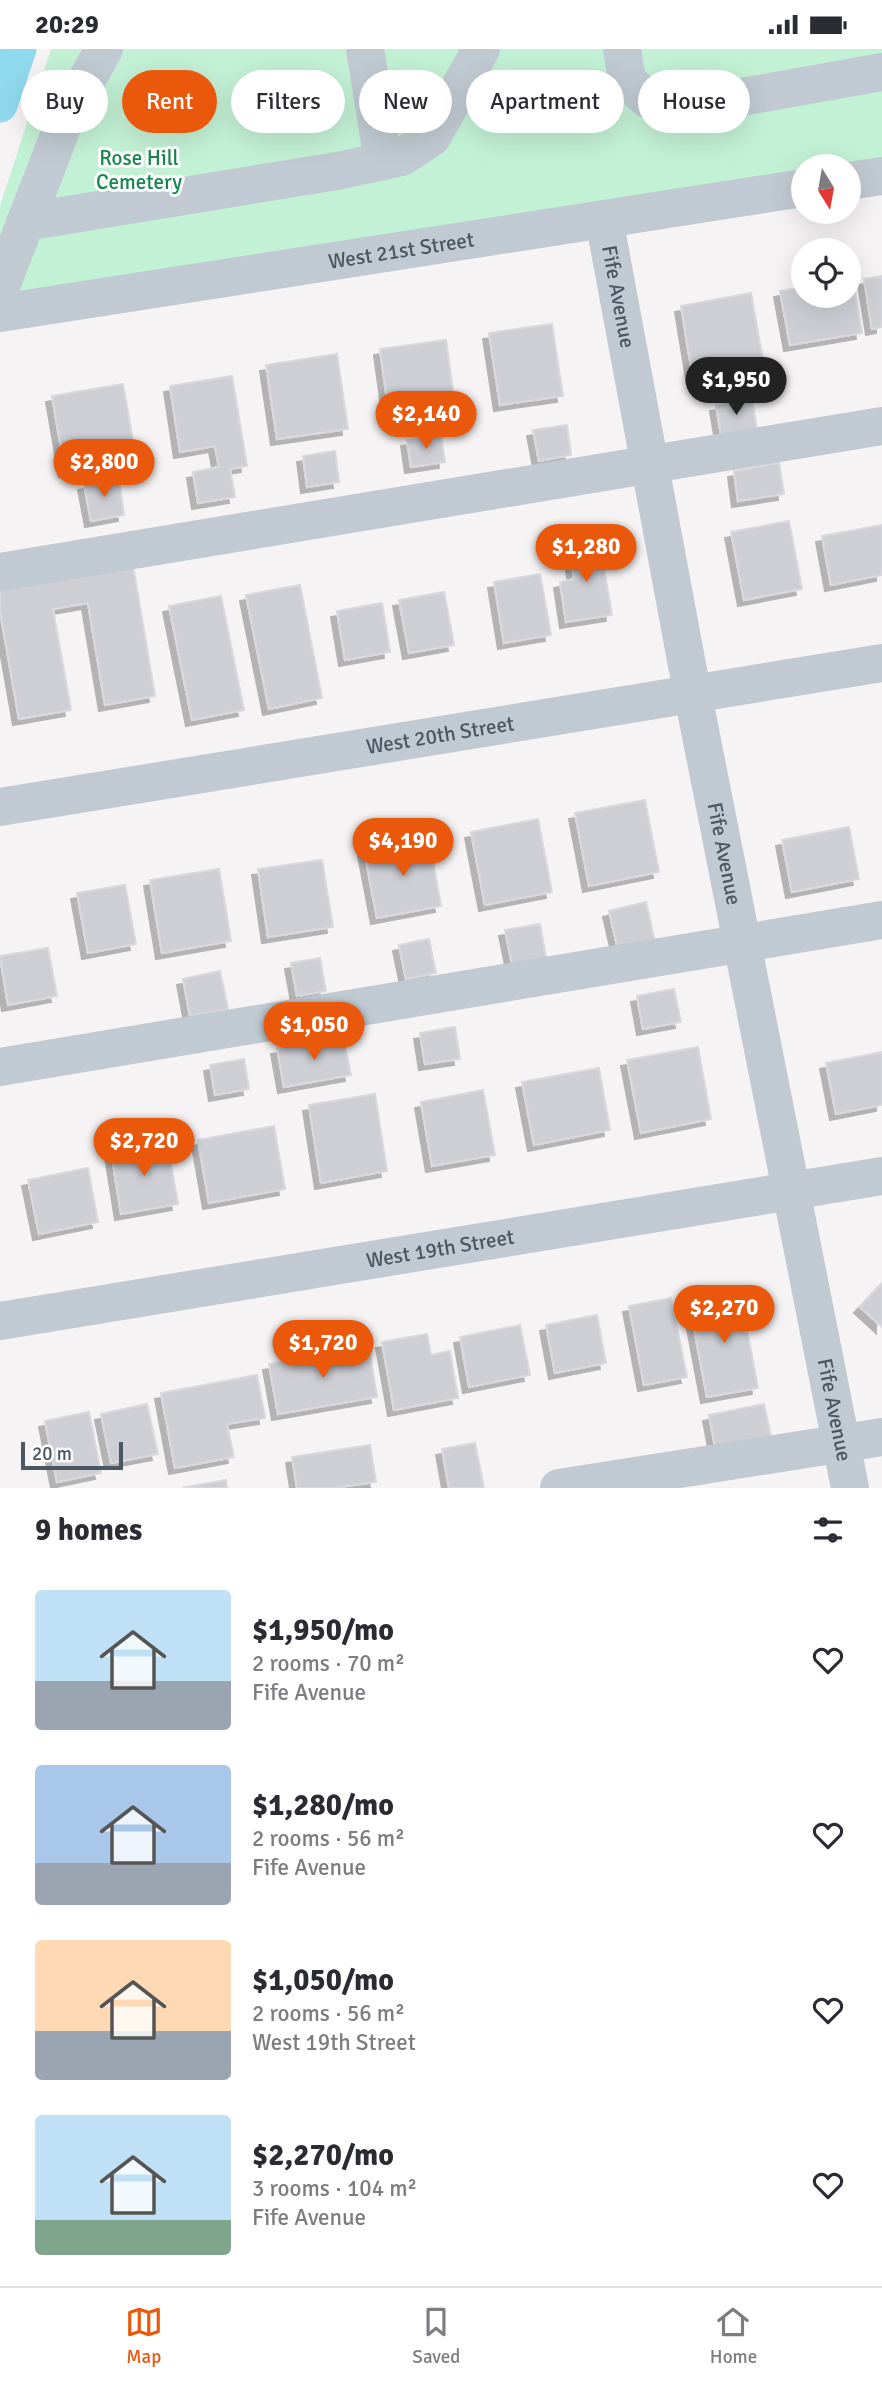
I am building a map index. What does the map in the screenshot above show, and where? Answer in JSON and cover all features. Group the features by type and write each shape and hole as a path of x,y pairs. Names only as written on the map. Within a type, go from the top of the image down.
{"street":[{"path":"0,289 66,117 104,49"},
{"path":"365,49 383,161"},
{"path":"622,49 627,80 647,99 686,107 882,72"},
{"path":"25,222 402,157 432,137 473,54"},
{"path":"861,179 882,176"},
{"name":"West 21st Street","path":"0,313 791,190"},
{"name":"Fife Avenue","path":"604,219 692,693 850,1488"},
{"path":"0,572 882,426"},
{"name":"West 20th Street","path":"0,807 882,663"},
{"path":"0,1067 882,920"},
{"name":"West 19th Street","path":"0,1321 882,1176"},
{"path":"559,1488 882,1437"}],"green space":[{"name":"Rose Hill Cemetery","path":"51,49 882,49 882,176 861,170 861,154 791,154 791,190 0,313 0,206 24,133 108,133 108,70 44,70"}],"building":[{"path":"882,276 882,327 872,329 864,279"},
{"path":"791,289 791,308 858,308 862,333 790,345 780,291"},
{"path":"751,293 764,366 693,379 681,306"},
{"path":"552,324 563,396 500,405 489,333"},
{"path":"446,340 456,413 390,422 380,349"},
{"path":"337,354 348,429 277,439 266,365"},
{"path":"232,376 247,466 230,469 235,497 198,503 193,472 219,467 215,446 180,452 170,386"},
{"path":"123,384 136,458 65,471 52,396"},
{"path":"752,400 757,429 721,435 716,405"},
{"path":"567,425 571,455 539,461 533,430"},
{"path":"441,435 445,462 411,467 407,440"},
{"path":"335,451 339,482 307,487 303,456"},
{"path":"779,463 784,494 738,501 734,471"},
{"path":"119,478 124,515 91,521 84,484"},
{"path":"789,521 802,589 744,600 731,532"},
{"path":"882,525 882,575 831,585 822,536"},
{"path":"599,540 612,615 566,622 560,582 574,579 569,545"},
{"path":"132,559 155,696 105,705 88,603 53,609 71,710 19,719 0,611 0,582"},
{"path":"540,574 551,635 504,643 494,582"},
{"path":"300,585 322,698 269,709 246,595"},
{"path":"444,592 454,645 409,653 399,600"},
{"path":"221,596 244,710 192,720 169,606"},
{"path":"382,603 390,652 345,660 337,611"},
{"path":"645,800 659,872 589,886 575,813"},
{"path":"538,819 552,892 485,905 471,832"},
{"path":"849,827 859,879 792,892 782,840"},
{"path":"429,839 441,906 377,918 364,850"},
{"path":"322,860 333,927 268,937 258,869"},
{"path":"219,869 231,941 162,953 150,880"},
{"path":"125,885 136,944 88,953 77,893"},
{"path":"646,902 655,942 618,950 609,911"},
{"path":"540,924 546,958 512,964 505,930"},
{"path":"429,939 436,973 406,979 399,945"},
{"path":"48,948 57,996 8,1005 0,956"},
{"path":"320,958 326,991 297,996 291,963"},
{"path":"220,971 228,1009 190,1016 183,979"},
{"path":"674,989 681,1022 643,1029 637,996"},
{"path":"455,1027 460,1059 425,1064 420,1033"},
{"path":"343,1036 351,1075 284,1087 277,1048"},
{"path":"698,1047 711,1119 641,1133 627,1060"},
{"path":"882,1052 882,1105 836,1114 826,1063"},
{"path":"244,1059 249,1089 215,1095 210,1065"},
{"path":"599,1068 610,1130 534,1145 522,1082"},
{"path":"483,1090 495,1155 432,1166 421,1102"},
{"path":"375,1094 387,1171 321,1183 309,1105"},
{"path":"274,1126 285,1189 209,1203 198,1140"},
{"path":"167,1141 178,1204 121,1214 111,1151"},
{"path":"88,1168 98,1222 39,1234 28,1180"},
{"path":"882,1283 882,1327 860,1307"},
{"path":"740,1292 758,1388 707,1397 689,1302"},
{"path":"671,1298 687,1377 644,1385 629,1306"},
{"path":"597,1315 606,1363 555,1373 546,1325"},
{"path":"520,1325 530,1375 469,1387 460,1337"},
{"path":"427,1334 431,1355 450,1351 458,1398 394,1410 382,1342"},
{"path":"369,1347 377,1397 278,1414 269,1364"},
{"path":"257,1375 265,1418 227,1424 234,1457 175,1468 161,1393"},
{"path":"147,1404 158,1454 111,1463 101,1414"},
{"path":"764,1404 772,1442 716,1452 709,1415"},
{"path":"89,1412 101,1473 57,1482 45,1421"},
{"path":"475,1443 484,1488 449,1488 442,1449"},
{"path":"370,1445 376,1482 333,1488 297,1488 292,1457"},
{"path":"226,1480 227,1488 182,1488"}],"waterway":[{"path":"0,105 19,49"}]}
